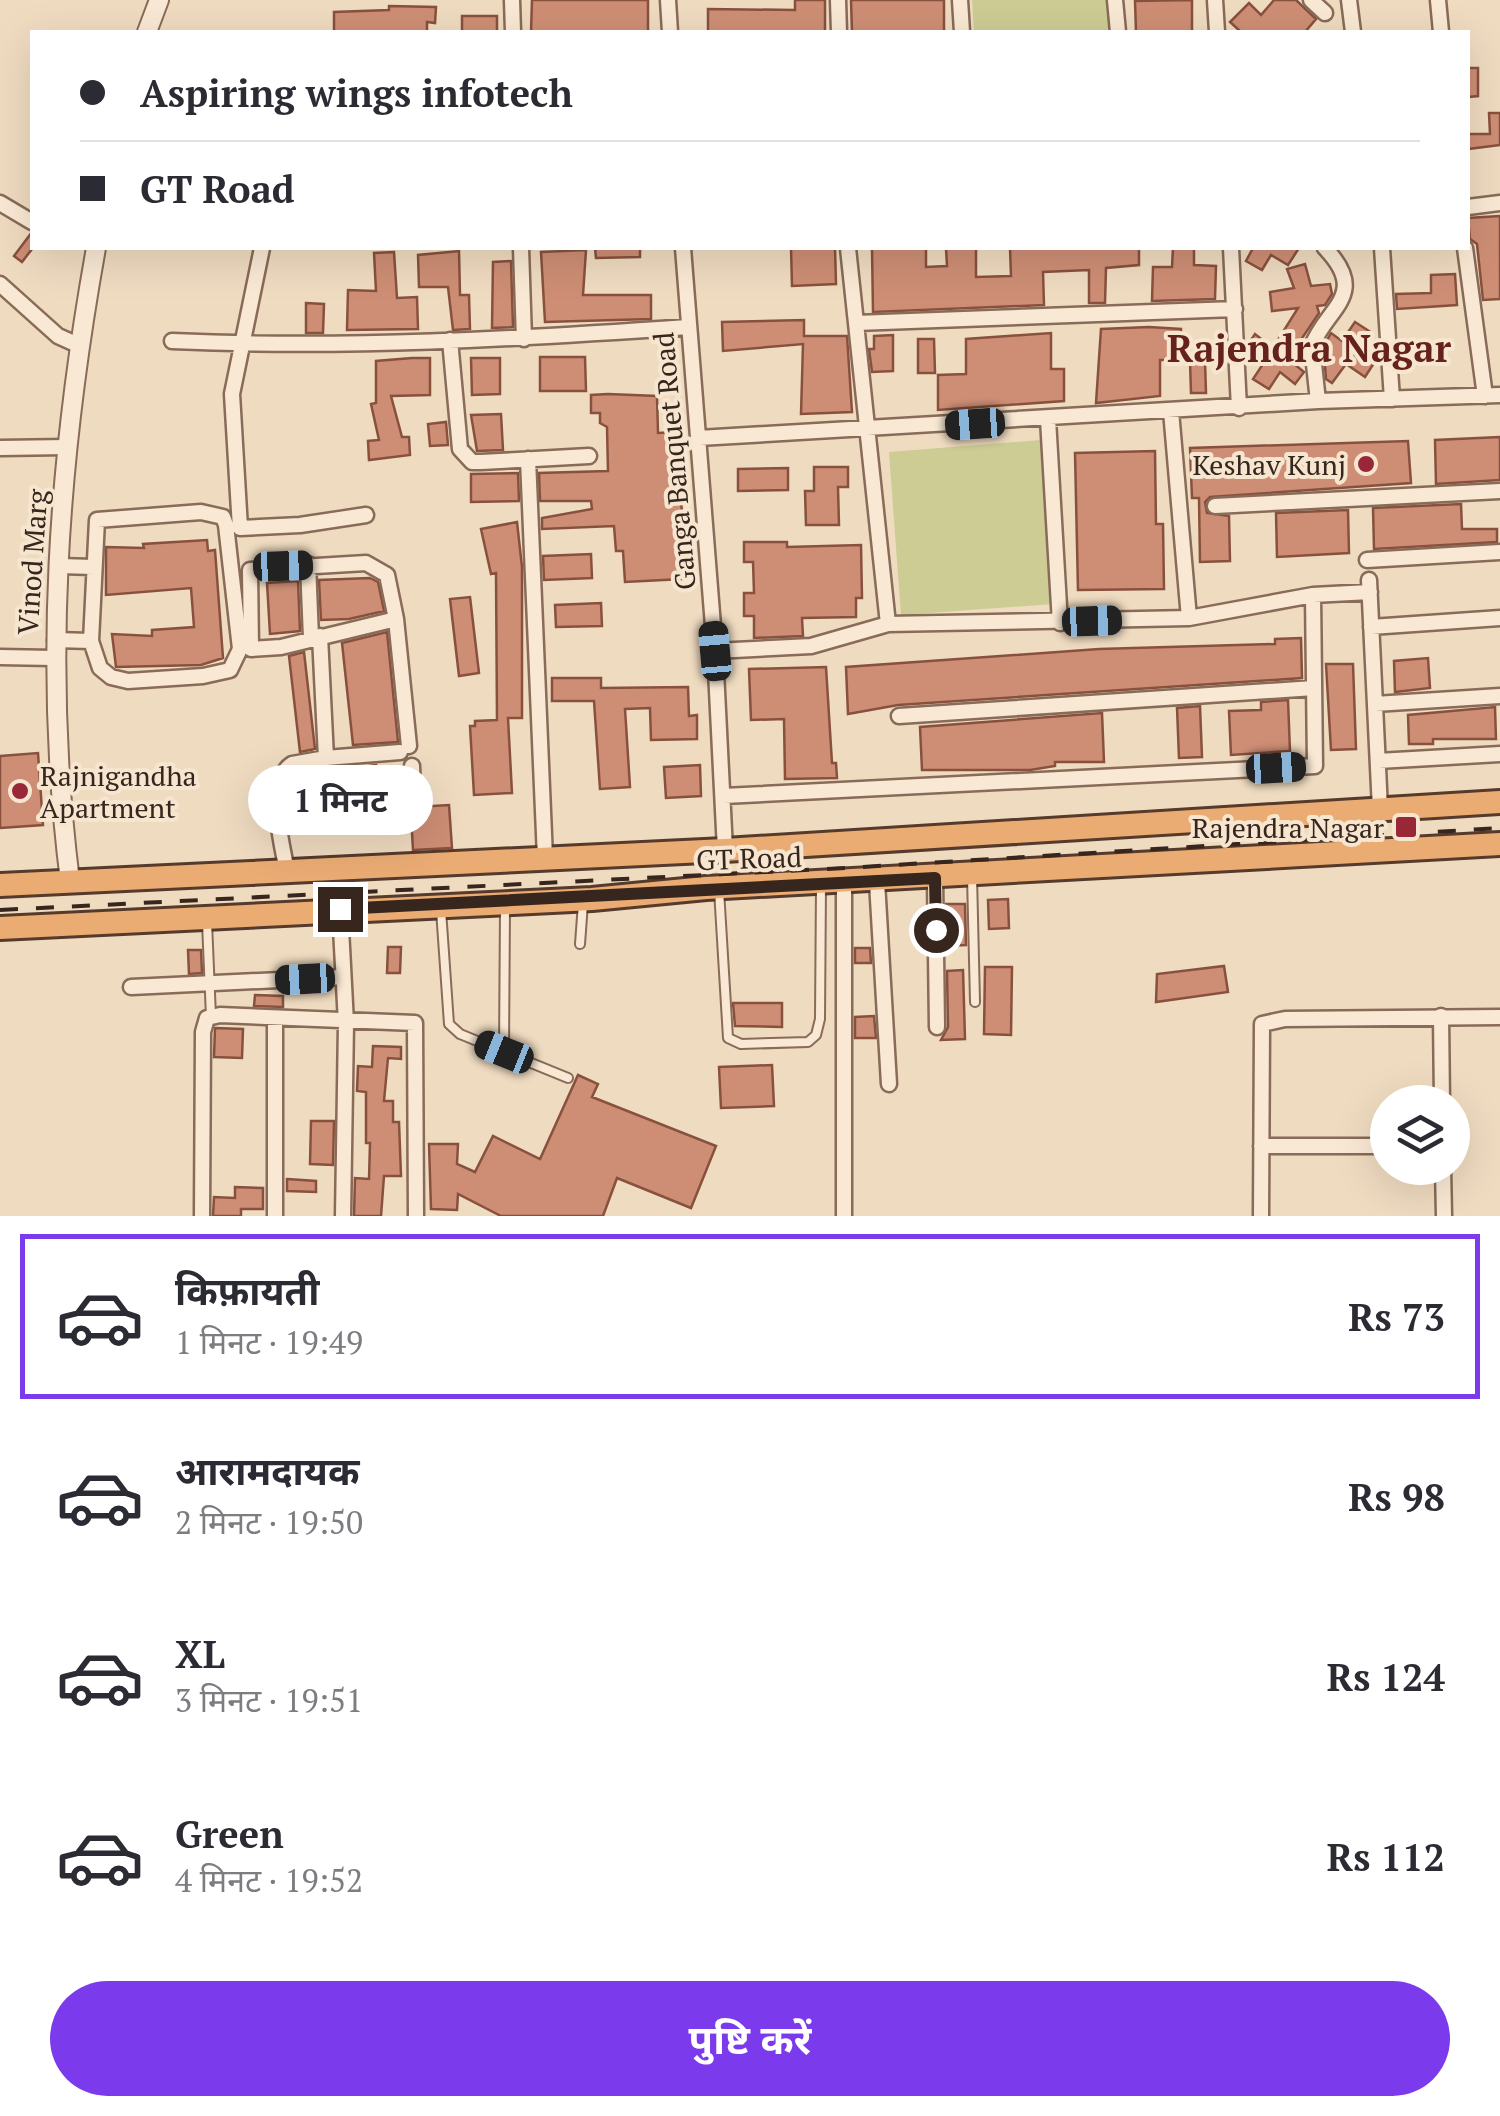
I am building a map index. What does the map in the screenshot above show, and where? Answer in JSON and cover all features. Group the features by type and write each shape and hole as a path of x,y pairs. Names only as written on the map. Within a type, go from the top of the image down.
{"highway":[{"name":"GT Road","path":"0,885 725,850 1500,802"},
{"name":"GT Road","path":"0,928 583,899 1500,844"},
{"path":"246,874 249,914"}],"street":[{"path":"149,30 160,0"},
{"path":"512,0 512,30"},
{"path":"668,0 670,30"},
{"path":"838,0 839,30"},
{"path":"960,0 962,30"},
{"path":"1115,0 1118,30"},
{"path":"1215,0 1218,30"},
{"path":"1310,0 1325,13"},
{"path":"1349,0 1353,30"},
{"path":"1438,0 1441,30"},
{"path":"0,203 30,221"},
{"path":"1470,207 1500,203"},
{"name":"Vinod Marg","path":"70,882 54,649 67,448 89,250"},
{"path":"262,250 232,394 240,528 300,525 366,515"},
{"path":"520,250 524,339"},
{"name":"Ganga Banquet Road","path":"683,250 715,651 725,850"},
{"path":"848,250 888,624"},
{"path":"1231,250 1239,408"},
{"path":"1318,400 1312,346 1336,314 1344,292 1332,256 1326,250"},
{"path":"1382,250 1392,399"},
{"path":"698,438 866,431 1318,400 1493,396 1465,250"},
{"path":"0,284 58,336 78,345"},
{"path":"856,323 1235,309"},
{"path":"172,341 242,344 524,339 688,327"},
{"path":"450,340 460,449 472,462 589,456"},
{"path":"1171,411 1189,618"},
{"path":"1048,419 1060,622"},
{"path":"0,448 67,448"},
{"path":"528,459 545,858"},
{"path":"1215,506 1500,490"},
{"path":"201,512 223,517 230,541 240,649 234,664 222,673 128,681 111,677 100,668 91,641 94,528 103,518 201,512"},
{"path":"1368,560 1500,552"},
{"path":"286,872 280,821 284,770 326,758 405,749 396,619 387,575 375,565 308,564 259,566 250,570 247,584 251,649 396,619"},
{"path":"308,564 326,758"},
{"path":"60,566 94,567"},
{"path":"715,651 811,646 888,624 1189,618 1370,586 1380,808"},
{"path":"724,796 1315,766 1313,595"},
{"path":"1371,626 1500,618"},
{"path":"0,656 91,641"},
{"path":"898,716 1314,688"},
{"path":"1375,704 1500,696"},
{"path":"1378,761 1500,754"},
{"path":"280,821 402,810 413,790 412,766"},
{"path":"935,878 937,1026"},
{"path":"878,882 889,1084"},
{"path":"832,885 844,1216"},
{"path":"340,909 346,1022 343,1216"},
{"path":"131,987 343,977"},
{"path":"1441,1016 1442,1085"},
{"path":"202,1216 203,1032 207,1018 212,1017 415,1023 416,1216"},
{"path":"1262,1216 1262,1024 1285,1020 1500,1017"},
{"path":"275,1018 275,1216"},
{"path":"1262,1146 1370,1146"},
{"path":"1443,1185 1444,1216"}],"lane":[{"path":"972,876 975,1002"},
{"path":"719,888 726,1030 728,1038 741,1044 808,1042 816,1035 832,885"},
{"path":"580,944 583,899"},
{"path":"504,1052 506,902"},
{"path":"440,905 449,1024 460,1034 568,1078"},
{"path":"207,918 212,1017"}],"shaded area":[{"path":"972,0 1110,0 1112,30 974,30"},
{"path":"1041,440 1054,604 901,615 889,452"}],"building":[{"path":"532,0 648,0 648,30 531,30"},
{"path":"795,0 825,0 825,30 708,30 708,9 795,10"},
{"path":"851,0 944,0 944,30 852,30"},
{"path":"1192,0 1192,30 1136,30 1135,1"},
{"path":"1274,0 1296,0 1316,19 1307,30 1239,30 1230,22 1249,3 1261,15"},
{"path":"389,6 436,7 435,23 427,22 427,30 334,30 334,12 389,10"},
{"path":"462,16 497,16 497,30 462,30"},
{"path":"1470,68 1478,68 1478,96 1470,97"},
{"path":"1489,113 1500,113 1500,145 1470,149 1470,134 1490,134"},
{"path":"1500,216 1500,299 1483,300 1477,244 1470,239 1470,218"},
{"path":"30,235 31,250 22,262 14,256"},
{"path":"586,250 583,295 651,295 651,319 545,322 541,252"},
{"path":"595,250 640,250 640,257 596,258"},
{"path":"791,250 835,250 836,284 792,286"},
{"path":"872,250 926,250 926,267 947,266 946,250 976,250 976,277 1011,276 1010,250 1139,250 1139,265 1106,268 1105,303 1089,303 1089,270 1043,272 1044,305 873,312"},
{"path":"1173,250 1194,250 1194,265 1216,266 1215,299 1152,301 1153,267 1172,267"},
{"path":"1252,250 1298,250 1288,265 1271,255 1262,270 1246,261"},
{"path":"459,251 460,295 469,295 470,329 453,330 448,287 419,287 418,255"},
{"path":"394,252 397,298 417,297 418,329 347,330 348,290 376,291 374,253"},
{"path":"511,261 513,327 492,328 493,262"},
{"path":"1305,264 1311,286 1330,284 1332,294 1325,305 1317,306 1319,313 1288,359 1304,372 1295,384 1280,372 1269,389 1253,379 1265,361 1247,346 1255,334 1273,348 1298,308 1272,311 1270,292 1294,288 1287,269"},
{"path":"1455,274 1457,305 1397,309 1396,294 1431,293 1431,275"},
{"path":"306,303 324,304 323,333 306,333"},
{"path":"804,320 804,336 847,336 852,412 801,414 803,344 723,351 722,322"},
{"path":"1355,322 1369,331 1356,350 1374,363 1365,377 1346,364 1332,383 1326,379 1325,366 1332,355 1323,348 1331,333 1342,341"},
{"path":"1101,329 1181,329 1182,360 1160,360 1160,396 1096,403"},
{"path":"1051,333 1051,369 1064,369 1064,401 938,410 938,375 966,374 966,339"},
{"path":"893,335 893,371 872,372 869,349 874,349 874,336"},
{"path":"918,339 934,339 935,373 918,373"},
{"path":"540,357 585,357 586,391 540,391"},
{"path":"430,358 430,395 391,396 402,437 409,437 410,455 369,460 368,441 379,440 371,404 376,403 376,361"},
{"path":"471,358 500,358 500,394 472,395"},
{"path":"1190,361 1205,361 1206,393 1191,393"},
{"path":"591,395 657,396 658,433 674,432 683,522 688,522 689,548 680,549 682,579 625,582 623,551 616,551 614,526 542,529 542,518 592,509 591,501 540,501 539,473 608,471 607,427 600,423 600,413 591,413"},
{"path":"501,414 503,450 477,451 471,415"},
{"path":"446,422 448,445 430,446 428,424"},
{"path":"1500,437 1500,480 1436,484 1435,440"},
{"path":"1408,441 1411,483 1210,497 1205,502 1207,513 1229,516 1230,561 1200,562 1199,498 1192,498 1190,448"},
{"path":"1155,451 1156,524 1163,524 1164,589 1078,590 1075,453"},
{"path":"814,467 848,467 848,487 838,487 839,525 806,525 805,491 814,491"},
{"path":"788,468 788,490 738,491 738,469"},
{"path":"518,473 519,501 471,502 471,474"},
{"path":"1461,504 1462,529 1497,529 1497,542 1374,549 1373,508"},
{"path":"1348,510 1349,553 1277,557 1276,513"},
{"path":"517,522 522,567 522,718 508,718 512,793 474,795 470,726 475,726 475,721 497,720 496,573 491,574 481,529"},
{"path":"207,540 208,551 215,550 223,658 201,665 116,667 112,634 152,636 152,630 194,627 191,588 106,595 106,547 144,548 143,544"},
{"path":"744,542 787,542 787,547 861,545 862,598 856,598 856,617 802,618 803,636 754,638 754,616 744,616 744,593 754,593 753,562 744,562"},
{"path":"591,554 592,578 544,580 543,556"},
{"path":"370,578 378,582 384,611 321,620 319,580"},
{"path":"298,581 300,631 270,634 267,583"},
{"path":"470,597 479,673 459,676 450,599"},
{"path":"601,603 602,626 556,627 555,605"},
{"path":"387,632 398,742 353,745 342,643"},
{"path":"1301,638 1302,678 898,705 848,714 846,667 1099,649 1275,644 1275,639"},
{"path":"304,652 315,749 300,752 289,656"},
{"path":"1428,658 1430,688 1395,692 1394,661"},
{"path":"1326,664 1353,664 1356,749 1331,750"},
{"path":"826,667 832,763 836,763 837,778 785,779 784,719 751,720 749,669"},
{"path":"552,678 601,678 601,688 688,687 689,716 697,715 697,739 651,740 650,708 625,709 630,787 600,789 594,701 552,701"},
{"path":"1288,700 1290,751 1231,755 1229,711 1261,710 1261,702"},
{"path":"1200,706 1202,757 1179,758 1177,708"},
{"path":"1495,707 1496,739 1433,739 1433,744 1409,744 1408,715"},
{"path":"1102,713 1104,762 1055,762 1055,766 1030,770 922,770 920,727"},
{"name":"Rajnigandha Apartment","path":"38,753 43,825 0,828 0,756"},
{"path":"376,765 378,801 345,804 343,770"},
{"path":"700,765 701,796 666,798 664,767"},
{"path":"320,777 320,807 294,809 293,778"},
{"path":"449,805 452,848 413,850 411,816 416,807"},
{"path":"1008,899 1009,928 989,929 988,900"},
{"path":"946,904 965,904 966,945 947,946"},
{"path":"388,947 401,947 400,973 387,973"},
{"path":"855,948 870,948 871,963 855,963"},
{"path":"188,950 201,950 202,973 189,974"},
{"path":"1224,966 1228,992 1156,1002 1157,974"},
{"path":"985,967 1012,967 1011,1035 984,1034"},
{"path":"963,970 965,1039 941,1040 948,1027 947,971"},
{"path":"255,995 283,996 283,1007 254,1006"},
{"path":"733,1003 782,1003 782,1027 735,1026"},
{"path":"874,1016 876,1038 855,1038 855,1017"},
{"path":"215,1028 243,1029 242,1058 214,1057"},
{"path":"373,1046 401,1047 401,1059 388,1058 384,1101 393,1101 393,1122 399,1122 401,1176 384,1176 381,1216 354,1216 355,1178 369,1179 370,1143 366,1143 366,1092 357,1091 358,1066 372,1067"},
{"path":"772,1065 774,1106 721,1108 719,1067"},
{"path":"578,1075 598,1084 592,1097 716,1146 691,1208 617,1178 603,1216 501,1216 458,1194 457,1210 431,1209 429,1144 458,1144 457,1164 475,1172 493,1136 540,1159"},
{"path":"311,1121 334,1121 333,1165 310,1164"},
{"path":"287,1179 316,1181 316,1192 287,1191"},
{"path":"235,1187 263,1188 263,1209 241,1209 241,1216 213,1216 214,1197 235,1198"}],"railway":[{"path":"0,910 845,868 1500,828"}],"place":[{"name":"Keshav Kunj","path":"1366,464"},
{"name":"Rajnigandha Apartment","path":"20,791"},
{"name":"Rajendra Nagar","path":"1406,827"}],"district":[{"name":"Rajendra Nagar","path":"1309,348"}],"route":[{"path":"340,909 592,899 706,888 935,878 936,930"}]}
